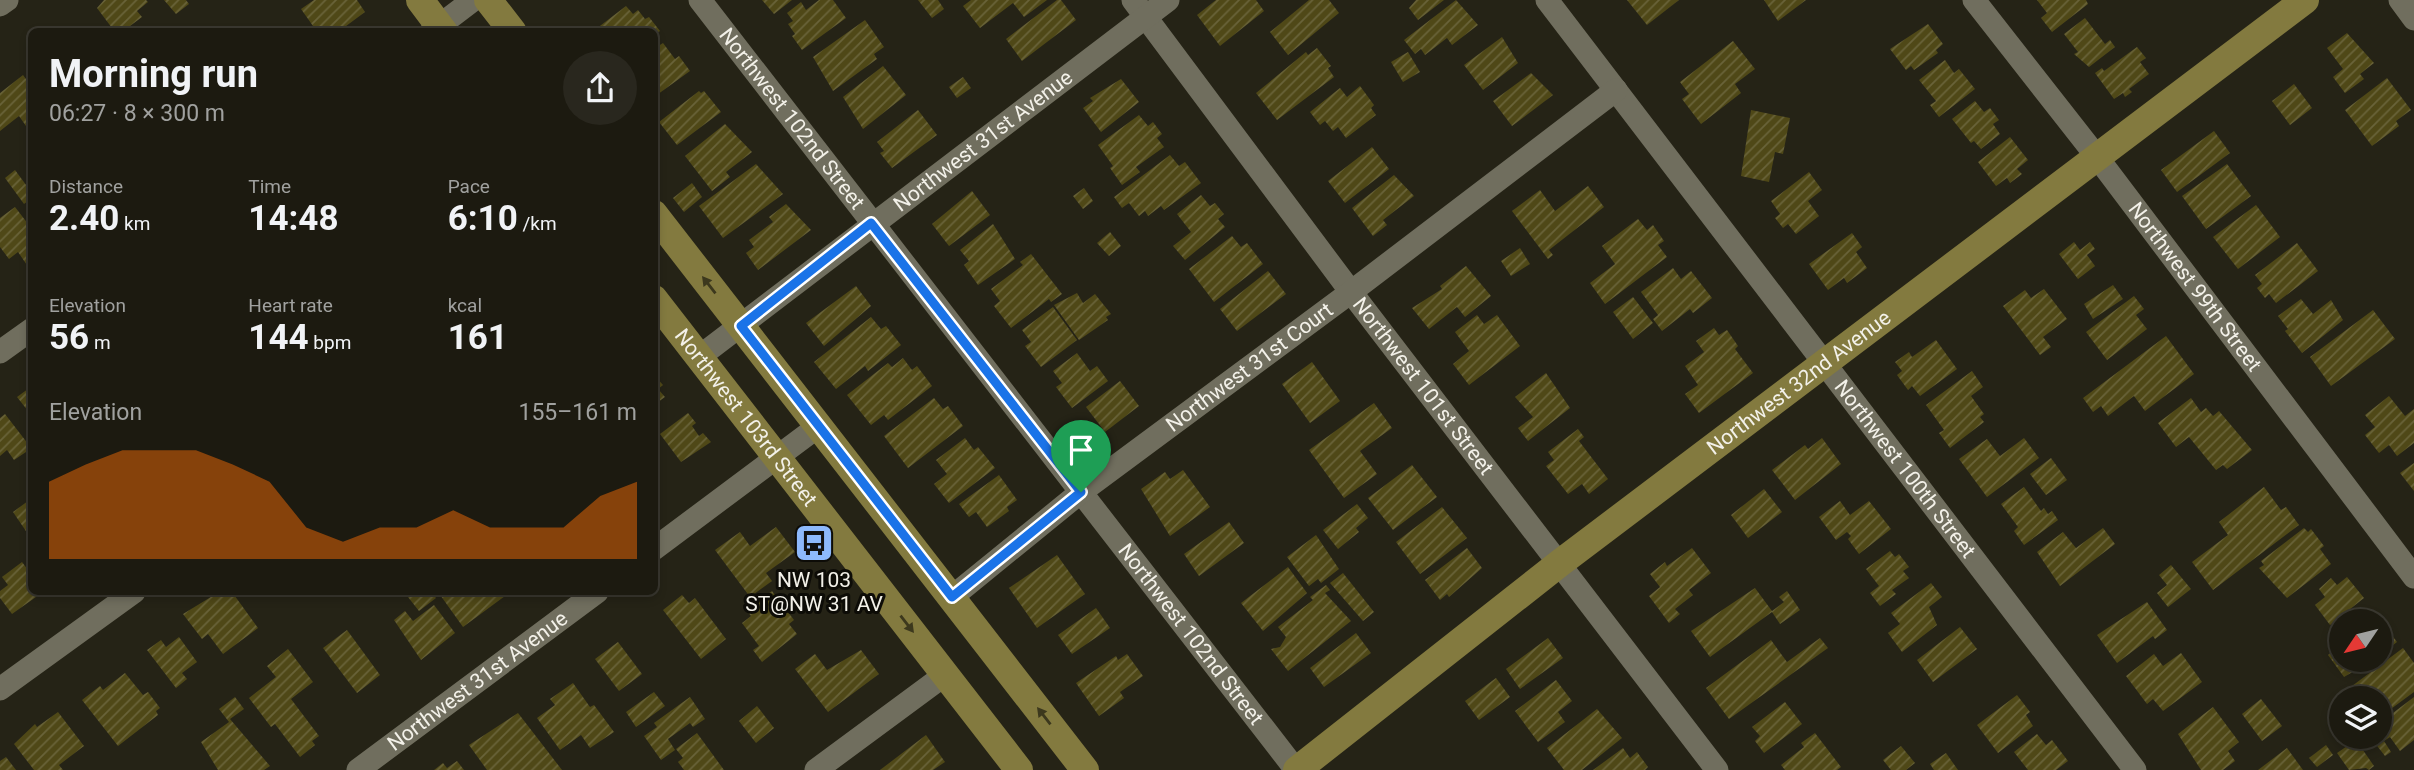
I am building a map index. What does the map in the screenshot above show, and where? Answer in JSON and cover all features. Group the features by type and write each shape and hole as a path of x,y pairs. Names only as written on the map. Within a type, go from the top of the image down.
{"main road":[{"path":"420,0 437,28"},
{"path":"488,0 510,28"},
{"name":"Northwest 32nd Avenue","path":"1296,770 1560,563 2305,0"},
{"path":"658,219 1085,770"},
{"name":"Northwest 103rd Street","path":"658,304 1019,770"}],"street":[{"path":"0,5 7,0"},
{"path":"439,28 473,0"},
{"name":"Northwest 102nd Street","path":"700,0 1296,770"},
{"name":"Northwest 31st Avenue","path":"699,357 1139,8 1168,0"},
{"name":"Northwest 100th Street","path":"1547,0 1827,362 2135,770"},
{"name":"Northwest 99th Street","path":"1974,0 2097,157 2414,578"},
{"path":"2400,0 2414,19"},
{"name":"Northwest 101st Street","path":"1139,8 1351,292 1717,770"},
{"name":"Northwest 31st Court","path":"952,597 1081,492 1351,292 1616,90"},
{"path":"0,352 28,332"},
{"path":"658,546 820,425"},
{"path":"0,689 130,595"},
{"name":"Northwest 31st Avenue","path":"358,770 593,595"},
{"path":"816,770 946,674"}],"building":[{"path":"104,0 148,2 137,11 142,17 131,28 112,28 97,8"},
{"path":"164,0 186,0 189,4 176,14"},
{"path":"314,0 357,0 365,12 343,28 311,28 313,26 301,9"},
{"path":"762,0 792,0 774,14"},
{"path":"819,0 833,0 846,18 802,50 792,36 795,34 788,24 793,21 787,13 801,2 806,10"},
{"path":"918,0 938,0 944,9 932,18"},
{"path":"971,0 1047,0 1024,17 1013,3 980,28 963,6"},
{"path":"1057,0 1061,0 1076,20 1022,61 1006,39"},
{"path":"1216,0 1256,0 1264,11 1220,46 1197,15"},
{"path":"1309,0 1329,0 1339,13 1288,55 1270,32"},
{"path":"1416,0 1444,0 1418,20 1409,8"},
{"path":"1456,0 1478,25 1452,45 1447,38 1425,55 1421,49 1415,54 1404,40"},
{"path":"1627,0 1679,0 1647,25"},
{"path":"1764,0 1806,0 1778,21"},
{"path":"2037,0 2086,0 2088,4 2052,32 2041,18 2047,13"},
{"path":"626,6 633,14 638,10 645,19 649,17 658,28 597,28"},
{"path":"2085,18 2105,44 2110,40 2115,47 2089,67 2074,54 2078,52 2064,34"},
{"path":"865,20 884,47 874,54 877,59 833,91 813,57"},
{"path":"1928,24 1943,44 1936,50 1938,53 1914,70 1911,66 1906,70 1890,49"},
{"path":"2347,33 2374,63 2360,74 2364,79 2345,93 2333,77 2343,69 2327,48"},
{"path":"1502,37 1518,63 1483,90 1464,65"},
{"path":"1733,41 1755,69 1735,84 1741,93 1701,124 1682,99 1689,94 1680,82"},
{"path":"663,43 675,59 679,56 690,71 658,94 658,46"},
{"path":"2137,47 2146,58 2140,62 2149,74 2129,89 2132,92 2125,97 2123,93 2114,99 2095,73 2102,68 2104,71"},
{"path":"1317,48 1331,66 1328,68 1334,77 1277,120 1256,93 1306,52 1308,55"},
{"path":"1408,52 1420,72 1403,82 1391,62"},
{"path":"1945,60 1954,73 1959,69 1975,89 1939,117 1930,105 1936,101 1919,80"},
{"path":"883,66 906,95 863,129 843,97"},
{"path":"1531,73 1553,95 1512,126 1493,101"},
{"path":"23,75 28,82 28,125 26,126 19,116 0,131 0,93"},
{"path":"963,77 971,88 957,98 949,87"},
{"path":"2387,78 2411,110 2396,121 2399,126 2372,146 2345,110"},
{"path":"1121,79 1139,102 1101,132 1083,108 1093,101 1090,98"},
{"path":"2294,84 2312,108 2290,125 2272,101"},
{"path":"1360,86 1374,105 1371,108 1376,115 1346,138 1338,127 1333,131 1325,121 1320,125 1310,112 1340,88 1347,97"},
{"path":"699,91 704,91 721,112 677,145 659,122"},
{"path":"1975,101 1984,112 1990,108 1999,120 1993,124 2000,134 1981,149 1974,141 1971,143 1952,119"},
{"path":"918,110 937,135 892,168 880,153 884,151 877,142"},
{"path":"1751,110 1790,118 1783,154 1775,152 1769,182 1741,176"},
{"path":"1139,115 1148,126 1153,122 1162,134 1157,138 1164,147 1136,167 1140,172 1122,185 1098,145"},
{"path":"725,124 752,152 726,172 730,177 712,191 685,156"},
{"path":"2214,131 2230,153 2177,192 2161,170"},
{"path":"2010,137 2028,160 2017,169 2022,174 2010,183 2007,178 1996,186 1978,162"},
{"path":"1372,147 1389,169 1345,203 1328,181"},
{"path":"1170,155 1179,166 1185,162 1201,183 1164,210 1161,206 1148,216 1145,211 1139,216 1129,203 1122,208 1114,197"},
{"path":"756,164 783,194 723,238 699,206"},
{"path":"2227,164 2251,196 2206,229 2182,196"},
{"path":"15,170 28,188 28,201 24,204 5,178"},
{"path":"1809,172 1822,190 1808,201 1819,216 1796,234 1788,224 1783,228 1775,218 1780,214 1771,201"},
{"path":"1394,175 1414,196 1383,220 1387,225 1373,236 1352,208"},
{"path":"692,183 702,197 684,212 673,198"},
{"path":"1588,186 1604,207 1549,250 1553,255 1548,259 1512,211 1540,190 1555,211"},
{"path":"1084,188 1093,201 1083,209 1073,196"},
{"path":"972,191 990,215 949,246 932,224"},
{"path":"1201,195 1210,206 1215,203 1224,214 1218,219 1225,227 1185,260 1173,246 1191,232 1177,214"},
{"path":"786,204 811,230 758,270 746,253 754,247 749,240 773,222 769,217"},
{"path":"2256,205 2280,237 2238,269 2213,237"},
{"path":"15,207 28,224 28,267 18,252 9,259 0,247 0,218"},
{"path":"1638,219 1647,230 1653,225 1664,241 1658,245 1667,257 1605,304 1590,283 1615,264 1602,246"},
{"path":"993,224 1015,259 978,285 964,265 969,261 960,250"},
{"path":"1110,232 1121,246 1109,256 1097,243"},
{"path":"1852,233 1862,247 1856,252 1867,268 1847,283 1844,278 1828,290 1809,264"},
{"path":"1232,236 1241,247 1247,243 1263,264 1214,302 1189,269"},
{"path":"2074,242 2080,250 2090,242 2095,249 2087,255 2095,266 2078,279 2059,254"},
{"path":"2297,243 2318,271 2276,303 2269,294 2265,298 2257,288 2262,284 2255,275"},
{"path":"1520,248 1530,264 1511,276 1501,261"},
{"path":"1031,254 1062,294 1051,302 1049,299 1011,328 994,306 1000,301 991,289 1023,265 1020,262"},
{"path":"1466,266 1491,296 1465,317 1457,307 1429,329 1412,308 1442,289 1440,286"},
{"path":"1673,268 1681,279 1691,271 1712,298 1693,313 1690,309 1662,331 1653,319 1658,315 1641,292"},
{"path":"1268,271 1286,294 1237,331 1220,309"},
{"path":"2113,285 2123,299 2093,319 2084,304"},
{"path":"856,286 871,306 824,346 806,323"},
{"path":"2044,289 2067,319 2043,337 2051,347 2040,355 2003,306 2025,290 2031,298"},
{"path":"1077,293 1083,303 1095,294 1111,314 1106,317 1108,320 1079,340 1054,305"},
{"path":"2134,296 2144,309 2136,315 2147,329 2107,360 2086,332"},
{"path":"1633,297 1653,323 1633,339 1613,312"},
{"path":"2301,299 2313,314 2331,300 2343,320 2302,353 2285,331 2288,329 2278,316"},
{"path":"1053,307 1077,340 1041,367 1025,346 1031,342 1022,330"},
{"path":"2373,310 2395,339 2331,386 2310,357"},
{"path":"1477,315 1484,324 1497,315 1520,346 1469,385 1453,364 1469,351 1455,332"},
{"path":"871,317 881,329 886,326 901,345 868,371 865,366 836,389 814,362"},
{"path":"1714,328 1719,335 1727,330 1738,346 1735,349 1753,373 1699,413 1685,394 1698,385 1685,366 1704,352 1696,341"},
{"path":"2166,336 2194,374 2145,411 2134,396 2108,416 2101,406 2093,412 2083,398"},
{"path":"1936,340 1957,369 1920,396 1912,386 1908,390 1897,375 1902,371 1895,362 1909,352 1912,357"},
{"path":"1077,353 1090,371 1097,366 1108,381 1072,408 1056,387 1062,383 1053,371"},
{"path":"903,358 912,370 917,366 932,386 888,420 884,415 871,425 847,395 888,363 892,367"},
{"path":"1312,362 1340,401 1310,423 1282,384"},
{"path":"1972,371 1983,387 1971,396 1984,414 1980,417 1984,422 1950,448 1939,433 1944,430 1926,405"},
{"path":"1546,373 1570,408 1528,441 1518,428 1533,417 1515,397"},
{"path":"1120,381 1139,406 1105,432 1086,407"},
{"path":"28,389 28,411 17,397"},
{"path":"658,389 665,397 658,402"},
{"path":"2389,396 2405,416 2414,409 2414,443 2397,456 2389,445 2379,453 2365,435 2375,427 2365,415"},
{"path":"934,398 943,409 948,406 963,426 908,468 884,436"},
{"path":"2191,398 2201,412 2206,408 2213,416 2219,411 2252,450 2227,469 2223,465 2216,470 2189,437 2176,447 2158,423"},
{"path":"1374,403 1392,428 1360,451 1377,474 1344,498 1309,450"},
{"path":"688,413 696,423 692,426 699,436 703,433 711,442 681,462 660,434"},
{"path":"5,414 28,444 28,451 14,460 7,450 0,456 0,418"},
{"path":"1578,429 1584,437 1579,441 1608,479 1589,494 1582,484 1568,494 1546,466 1554,460 1548,452"},
{"path":"965,438 974,450 978,447 995,468 949,503 934,484 947,474 936,460"},
{"path":"1822,438 1841,464 1795,500 1772,470 1805,445 1808,449"},
{"path":"2024,438 2039,458 1987,497 1959,459 1987,439 2000,456"},
{"path":"2051,458 2067,480 2046,495 2030,474"},
{"path":"2414,463 2414,491 2400,473"},
{"path":"1412,465 1437,497 1393,530 1368,498"},
{"path":"1183,470 1210,507 1170,536 1141,489 1165,472 1170,479"},
{"path":"999,475 1017,500 1007,507 1009,511 987,527 976,512 969,517 959,504"},
{"path":"2024,487 2041,511 2044,508 2048,514 2052,511 2058,520 2024,545 2014,531 2018,527 2001,504"},
{"path":"2264,487 2281,510 2286,507 2299,525 2213,590 2192,562 2228,535 2219,522"},
{"path":"1764,489 1782,512 1748,538 1731,515"},
{"path":"28,501 28,534 13,512"},
{"path":"1840,501 1850,515 1869,501 1891,529 1859,554 1848,539 1851,536 1847,532 1836,540 1819,517"},
{"path":"1357,504 1368,518 1356,528 1359,532 1338,549 1323,530"},
{"path":"1442,507 1467,538 1420,574 1396,542"},
{"path":"1229,522 1244,543 1199,576 1184,554"},
{"path":"776,527 795,552 766,573 772,581 750,597 715,550 740,532 750,546"},
{"path":"2103,528 2115,544 2060,586 2037,552 2063,532 2076,548"},
{"path":"2304,528 2308,532 2311,529 2324,546 2320,549 2331,564 2287,598 2259,568 2264,565 2261,561"},
{"path":"1316,535 1339,569 1321,583 1318,579 1309,586 1287,557"},
{"path":"1467,548 1482,568 1449,597 1447,594 1440,600 1425,580"},
{"path":"1692,548 1711,573 1689,590 1693,595 1675,609 1680,614 1669,623 1649,596 1660,587 1650,574 1665,562 1667,566"},
{"path":"1890,551 1895,557 1899,554 1909,567 1903,571 1909,578 1892,590 1896,594 1880,606 1870,593 1879,586 1866,569"},
{"path":"1057,555 1085,594 1037,628 1009,588"},
{"path":"22,562 28,570 28,595 39,595 12,614 0,598 0,591 8,585 2,577"},
{"path":"2171,565 2191,589 2168,607 2157,593 2167,585 2159,575"},
{"path":"1288,567 1307,593 1263,631 1241,603"},
{"path":"1343,573 1374,612 1363,621 1330,583"},
{"path":"2347,577 2364,598 2350,609 2329,609 2329,624 2315,605 2325,597 2319,589 2331,578 2337,585"},
{"path":"1931,583 1942,597 1929,607 1937,625 1902,652 1888,633 1900,624 1891,613"},
{"path":"1326,585 1330,590 1325,593 1351,621 1288,671 1271,649 1280,647 1286,637 1278,627 1313,600 1310,597"},
{"path":"1755,588 1772,611 1784,602 1779,597 1787,591 1800,610 1780,624 1772,612 1710,657 1691,631"},
{"path":"772,591 794,620 789,624 797,634 762,662 753,650 759,646 742,623 751,616 746,610"},
{"path":"214,595 234,595 258,628 223,654 208,634 202,639 183,614"},
{"path":"406,595 434,595 436,598 419,611"},
{"path":"440,595 504,595 505,596 463,627"},
{"path":"682,595 689,603 695,598 726,639 701,659 663,610"},
{"path":"2147,602 2167,630 2155,639 2153,636 2117,663 2097,635"},
{"path":"434,605 455,633 421,660 394,620 405,611 413,621"},
{"path":"1096,608 1110,628 1072,654 1058,635"},
{"path":"1960,627 1977,649 1933,682 1917,660"},
{"path":"347,630 380,675 357,693 323,648"},
{"path":"1356,633 1371,653 1324,687 1310,668"},
{"path":"179,637 197,662 182,673 187,679 176,688 147,650 161,640 166,647"},
{"path":"1548,638 1563,658 1520,689 1506,669"},
{"path":"1820,638 1828,648 1729,719 1706,688 1771,640 1787,662"},
{"path":"618,642 642,674 619,691 595,659"},
{"path":"2403,648 2414,663 2414,692 2392,708 2392,686 2352,686 2371,672 2392,672 2392,656"},
{"path":"288,649 313,682 291,699 319,736 312,741 315,745 300,757 275,724 271,727 249,698 276,677 267,666"},
{"path":"861,650 879,674 828,712 795,669 815,654 827,670"},
{"path":"2181,653 2202,682 2163,711 2153,699 2147,704 2126,676 2154,654 2163,666"},
{"path":"1127,654 1143,676 1120,692 1124,698 1099,716 1076,683 1116,656 1118,660"},
{"path":"125,673 143,695 148,692 160,708 156,711 158,715 118,746 82,700 100,686 103,690"},
{"path":"1496,678 1510,697 1479,720 1465,701"},
{"path":"1556,680 1572,701 1558,712 1565,722 1538,742 1515,711"},
{"path":"573,683 590,707 594,705 614,732 590,748 581,735 560,750 537,718 555,705 550,699"},
{"path":"654,692 665,706 636,727 626,712"},
{"path":"2017,695 2030,712 2026,715 2033,726 1998,753 1977,725"},
{"path":"235,697 244,709 230,719 270,766 264,770 218,770 201,742 229,722 219,709"},
{"path":"690,697 705,719 693,727 690,723 668,739 675,750 661,760 644,736 657,727 654,723"},
{"path":"2414,697 2414,740 2400,751 2392,740 2392,714"},
{"path":"2261,699 2282,726 2262,741 2242,714"},
{"path":"1785,702 1802,724 1764,753 1755,741 1760,736 1752,727"},
{"path":"757,706 774,728 756,743 739,721"},
{"path":"2213,707 2239,742 2228,751 2235,761 2223,770 2201,770 2178,734"},
{"path":"1597,709 1622,738 1582,770 1564,770 1547,748"},
{"path":"58,712 84,746 59,765 63,770 34,770 14,744 35,724 37,727"},
{"path":"518,713 562,770 487,770 469,745"},
{"path":"697,733 724,770 684,770 678,762 683,758 676,749"},
{"path":"1815,733 1841,767 1837,770 1785,770 1781,765 1804,747 1801,743"},
{"path":"2037,734 2046,745 2052,740 2068,761 2056,770 2028,770 2014,752"},
{"path":"926,735 945,762 933,770 880,770"},
{"path":"2326,745 2333,755 2317,767 2309,758"},
{"path":"1901,746 1915,763 1906,770 1891,770 1883,760"},
{"path":"1623,748 1630,758 1637,752 1648,767 1645,770 1593,770"},
{"path":"2287,748 2303,770 2258,770"},
{"path":"2343,749 2362,749 2374,766 2369,770 2349,770 2337,753"},
{"path":"2380,749 2389,749 2391,752 2385,756"},
{"path":"1946,753 1958,770 1934,770 1930,764"},
{"path":"6,757 16,770 0,770 0,761"},
{"path":"457,761 464,770 434,770 443,763 447,768"}],"place":[{"name":"NW 103 ST@NW 31 AV","path":"814,543"}],"route":[{"path":"871,223 1081,492 952,597 741,326 871,223"}]}
